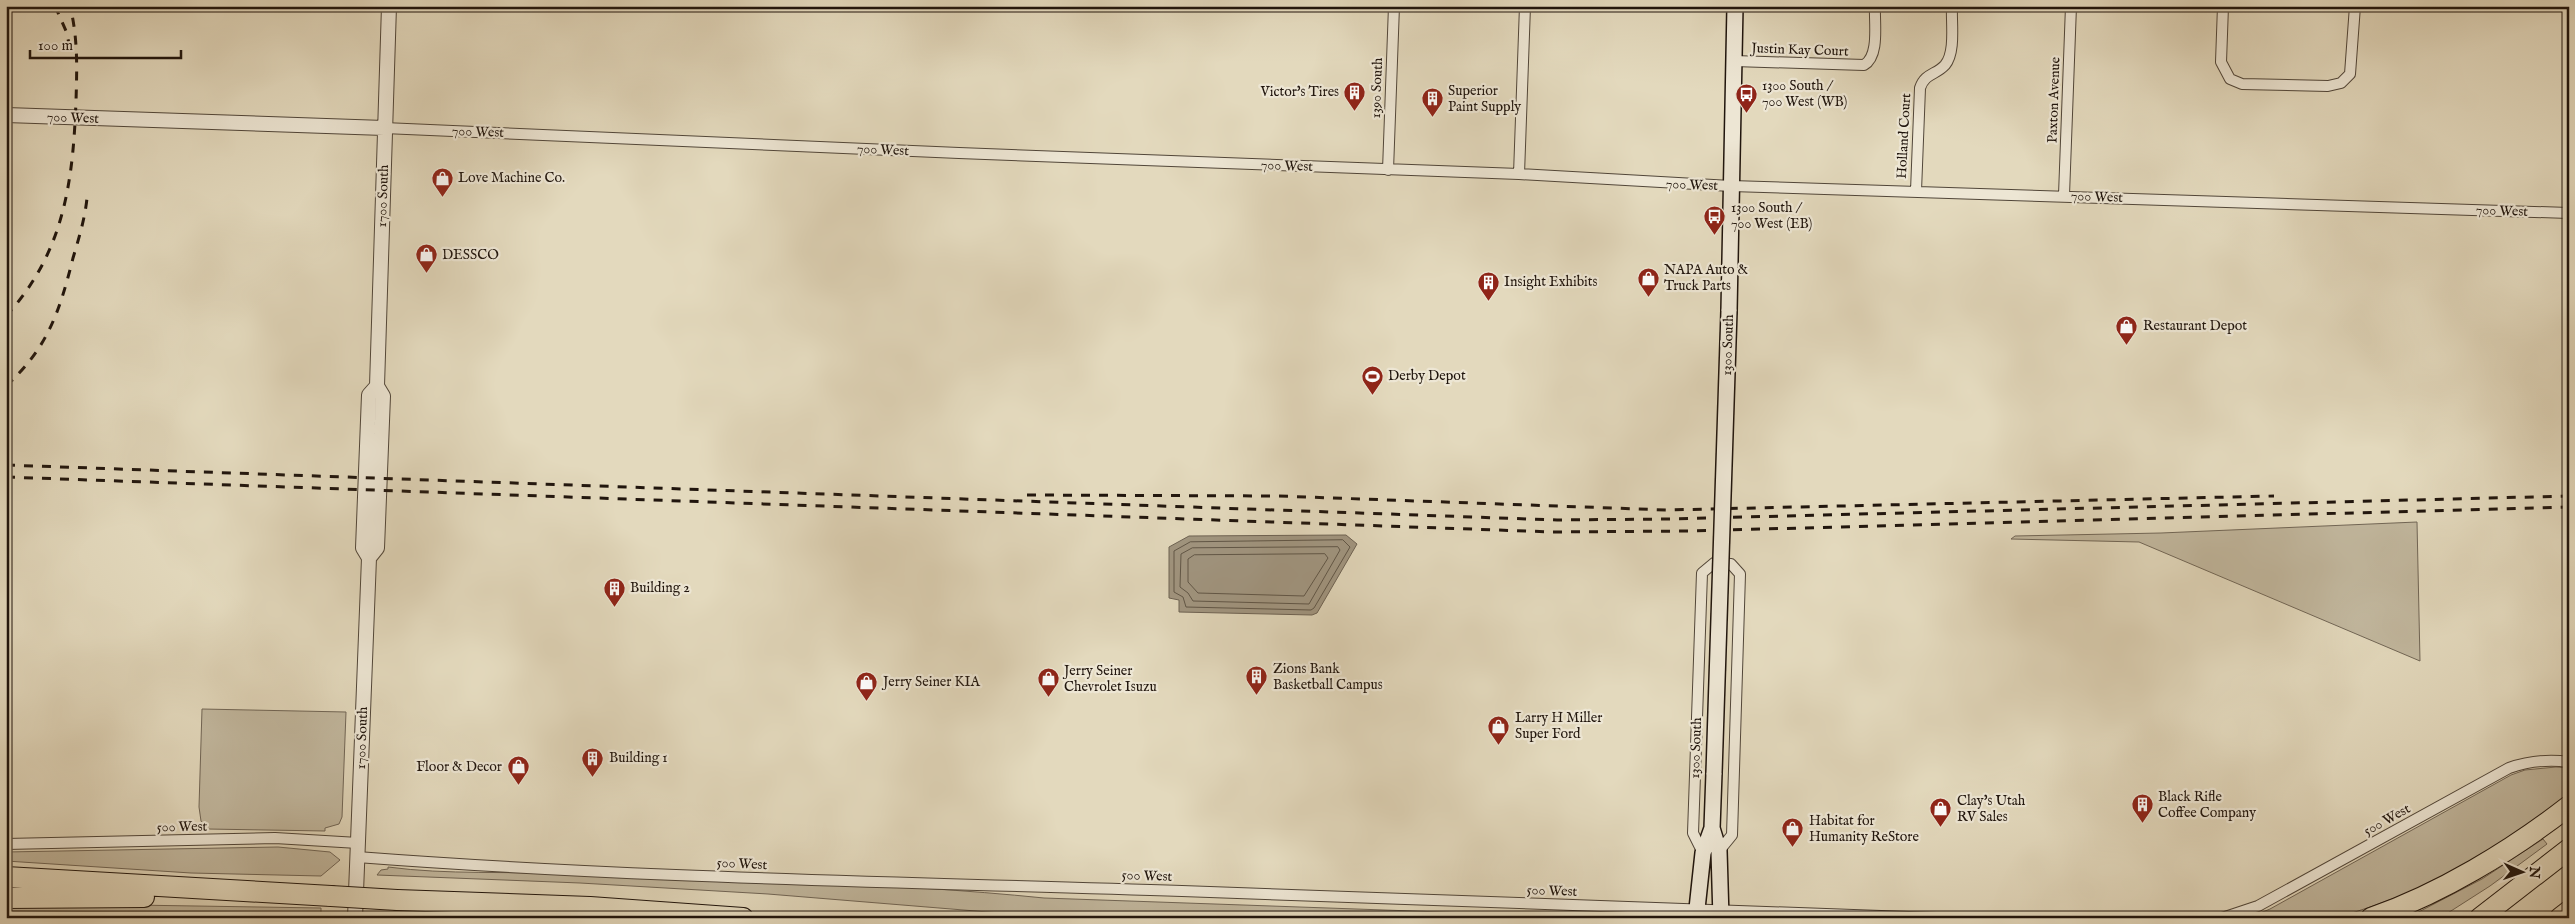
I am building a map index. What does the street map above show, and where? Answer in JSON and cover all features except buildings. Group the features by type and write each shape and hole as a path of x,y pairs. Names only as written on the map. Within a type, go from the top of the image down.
{"highway":[{"path":"2370,918 2393,910 2480,867 2562,812"},
{"path":"2480,918 2569,849"},
{"path":"6,877 397,900 590,906 743,918"},
{"path":"6,898 331,896"},
{"path":"2560,918 2569,911"}],"main road":[{"name":"1300 South","path":"1696,914 1703,854 1712,828 1729,311 1736,6"},
{"name":"1300 South","path":"1712,828 1719,851 1721,914"}],"street":[{"name":"1700 South","path":"355,918 369,558 363,548 369,395 377,386 388,6"},
{"name":"1390 South","path":"1388,170 1394,6"},
{"path":"1519,174 1525,6"},
{"name":"Justin Kay Court","path":"1734,61 1864,65 1873,54 1875,6"},
{"name":"Holland Court","path":"1916,191 1920,88 1925,78 1945,65 1950,56 1952,6"},
{"name":"Paxton Avenue","path":"2064,195 2071,6"},
{"path":"2223,6 2221,62 2226,75 2242,84 2328,86 2341,84 2348,78 2353,64 2354,6"},
{"name":"700 West","path":"6,115 384,128 1519,174 1731,186 2064,195 2569,213"},
{"name":"1300 South","path":"1703,854 1693,833 1702,573 1714,563 1731,564 1740,574 1732,835 1719,851"},
{"name":"500 West","path":"2222,918 2258,906 2509,768 2525,762 2545,760 2569,762"},
{"name":"500 West","path":"6,844 275,838 492,867 779,880 1189,891 1696,914 1936,918"}],"shaded area":[{"path":"2417,522 2420,661 2139,542 2011,539 2015,536 2161,533"},
{"path":"202,709 346,712 342,817 339,824 325,828 325,831 207,829 201,821 199,807"},
{"path":"2556,767 2569,768 2569,796 2498,845 2462,866 2408,893 2337,918 2248,918 2270,909 2511,775 2525,770"},
{"path":"2543,839 2547,844 2490,886 2440,918 2407,918 2482,879"},
{"path":"278,847 330,852 340,860 321,876 191,873 6,861 6,852"},
{"path":"388,867 455,872 546,873 866,885 1044,898 1611,918 1061,918 768,894 580,883 377,875 381,870 388,869"},
{"path":"6,903 321,908 321,913 6,911"}],"water":[{"path":"1346,535 1357,544 1317,613 1312,615 1179,612 1179,600 1169,598 1169,547 1189,536"}],"railway":[{"path":"55,6 66,31 72,56"},
{"path":"6,316 26,292 41,267 53,242 68,188 75,131 77,77 76,41 70,6"},
{"path":"6,386 20,372 42,343 57,311 82,228 87,198"},
{"path":"6,465 1557,520 1666,519 2569,496"},
{"path":"6,477 1553,532 1691,531 2569,507"},
{"path":"1027,495 1278,496 1667,510 2274,496"}],"place":[{"name":"Victor's Tires","path":"1355,111"},
{"name":"1300 South / 700 West (WB)","path":"1746,113"},
{"name":"Superior Paint Supply","path":"1432,118"},
{"name":"Love Machine Co.","path":"442,197"},
{"name":"1300 South / 700 West (EB)","path":"1715,235"},
{"name":"DESSCO","path":"426,274"},
{"name":"NAPA Auto & Truck Parts","path":"1648,297"},
{"name":"Insight Exhibits","path":"1488,301"},
{"name":"Restaurant Depot","path":"2127,345"},
{"name":"Derby Depot","path":"1372,395"},
{"name":"Building 2","path":"614,607"},
{"name":"Zions Bank Basketball Campus","path":"1257,696"},
{"name":"Jerry Seiner Chevrolet Isuzu","path":"1048,698"},
{"name":"Jerry Seiner KIA","path":"867,701"},
{"name":"Larry H Miller Super Ford","path":"1499,745"},
{"name":"Building 1","path":"593,777"},
{"name":"Floor & Decor","path":"518,786"},
{"name":"Black Rifle Coffee Company","path":"2142,824"},
{"name":"Clay's Utah RV Sales","path":"1941,828"},
{"name":"Habitat for Humanity ReStore","path":"1793,848"}]}
